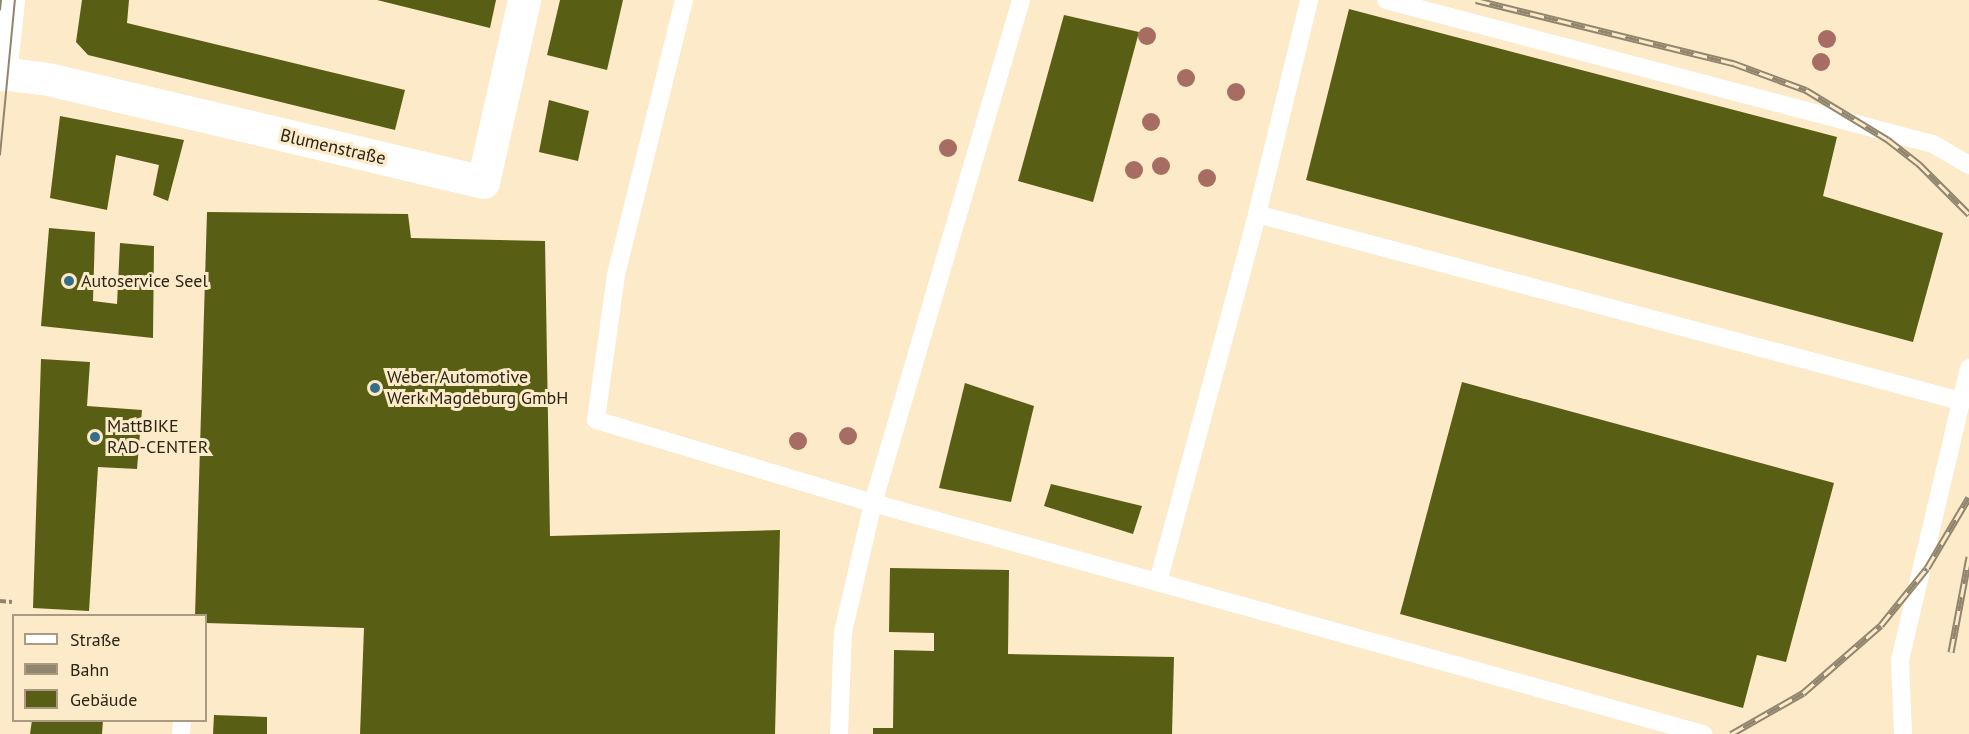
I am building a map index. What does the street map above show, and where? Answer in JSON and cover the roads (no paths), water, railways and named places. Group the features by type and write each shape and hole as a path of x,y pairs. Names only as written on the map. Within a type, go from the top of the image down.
{"street":[{"name":"Blumenstraße","path":"0,74 48,79 483,182 524,0"},
{"path":"0,74 4,15"}],"lane":[{"path":"684,0 616,275 596,420 873,503 1703,734"},
{"path":"839,734 843,632 873,503 1021,0"},
{"path":"1158,582 1257,214 1309,0"},
{"path":"1386,0 1933,144 1969,165"},
{"path":"1257,214 1961,401"},
{"path":"1903,734 1900,660 1969,368"}],"tram line":[{"path":"0,10 1,0"},
{"path":"0,155 15,0"}],"railway":[{"path":"1476,0 1733,63 1806,90 1887,139 1919,164 1969,214"},
{"path":"1731,734 1803,693 1881,625 1927,568 1969,497"},
{"path":"1951,652 1969,557"}],"place":[{"name":"Autoservice Seel","path":"69,281"},
{"name":"Weber Automotive Werk Magdeburg GmbH","path":"375,388"},
{"name":"MattBIKE RAD-CENTER","path":"95,437"}]}
